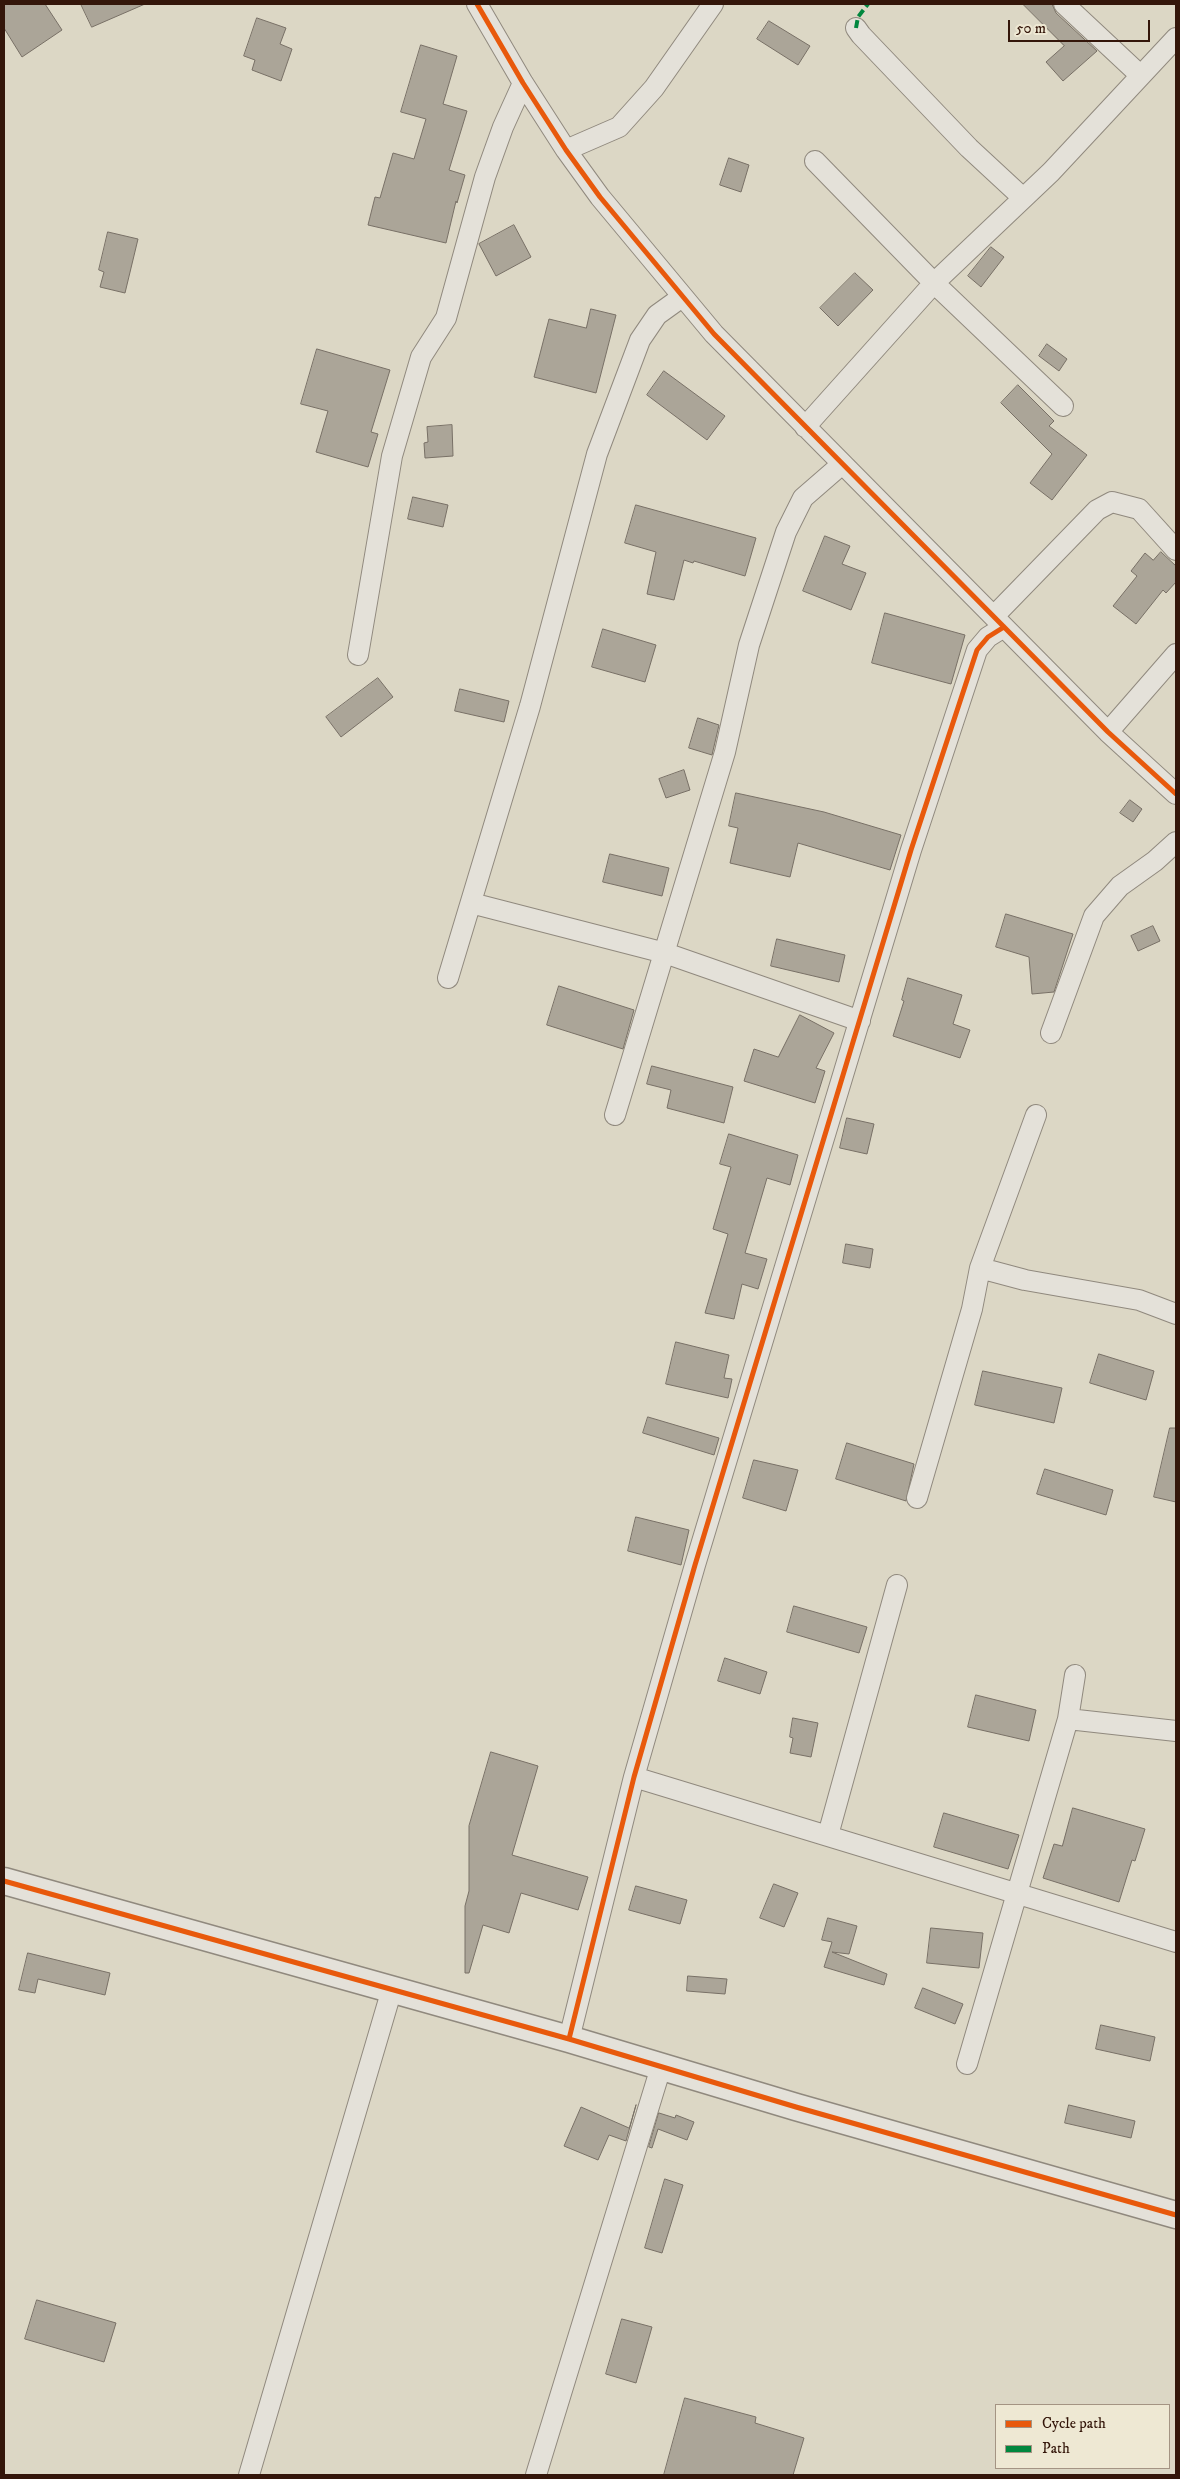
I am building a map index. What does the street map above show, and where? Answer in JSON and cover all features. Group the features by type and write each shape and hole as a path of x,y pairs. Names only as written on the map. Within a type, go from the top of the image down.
{"street":[{"path":"478,4 523,83 566,150 600,197 714,334 1108,732 1176,794"},
{"path":"566,150 619,127 654,88 713,4"},
{"path":"1064,4 1140,75"},
{"path":"856,28 861,36 969,148 1023,198"},
{"path":"805,427 934,283 1051,172 1176,38"},
{"path":"358,655 392,456 421,357 446,318 484,177 523,83"},
{"path":"815,161 934,283 1063,406"},
{"path":"448,978 530,706 598,454 640,340 657,315 682,297"},
{"path":"615,1115 725,752 749,645 786,532 803,498 841,464"},
{"path":"569,2039 634,1777 911,850 977,650 999,622 1097,510 1112,502 1139,509 1176,550"},
{"path":"1108,732 1176,654"},
{"path":"1051,1033 1094,916 1120,886 1155,861 1176,842"},
{"path":"471,903 665,953 860,1021"},
{"path":"917,1498 972,1308 980,1268 1036,1115"},
{"path":"980,1268 1025,1280 1139,1300 1176,1314"},
{"path":"828,1835 896,1585"},
{"path":"967,2064 1068,1719 1075,1675"},
{"path":"1068,1719 1176,1731"},
{"path":"634,1777 1176,1942"},
{"path":"4,1881 569,2039 1176,2214"},
{"path":"249,2475 392,1989"},
{"path":"536,2475 661,2067"}],"building":[{"path":"4,4 45,4 62,30 22,57 4,28"},
{"path":"81,4 145,4 92,27"},
{"path":"1023,4 1052,4 1056,13 1097,51 1063,81 1046,62 1064,46"},
{"path":"257,18 286,28 280,44 292,49 281,81 252,70 255,60 244,56"},
{"path":"769,21 810,46 798,65 757,39"},
{"path":"421,45 457,56 443,104 467,111 449,170 465,175 457,203 456,201 446,243 368,225 375,197 380,198 393,153 414,159 426,119 401,112"},
{"path":"729,158 749,165 741,192 720,185"},
{"path":"514,225 531,257 496,276 479,244"},
{"path":"108,232 138,239 125,293 100,287 104,272 99,270"},
{"path":"991,247 1004,257 981,287 968,276"},
{"path":"855,273 873,290 838,326 820,308"},
{"path":"591,309 616,315 596,393 534,377 549,319 586,328"},
{"path":"1047,344 1067,359 1059,371 1039,356"},
{"path":"317,349 390,370 371,432 378,434 368,467 316,452 328,411 301,404"},
{"path":"664,371 725,416 707,440 647,395"},
{"path":"1018,385 1054,421 1049,426 1087,455 1052,500 1030,483 1052,454 1001,403"},
{"path":"452,425 453,456 425,458 424,443 428,442 427,427"},
{"path":"413,497 448,505 443,527 408,519"},
{"path":"636,505 756,538 745,576 694,561 693,563 684,560 674,600 647,594 656,552 625,543"},
{"path":"825,536 850,546 842,564 866,573 851,610 803,591"},
{"path":"1161,552 1176,566 1176,582 1166,593 1163,590 1136,624 1113,606 1137,576 1131,571 1145,553 1153,560"},
{"path":"885,613 965,635 951,684 872,663"},
{"path":"603,629 656,645 645,682 592,667"},
{"path":"378,678 393,697 341,737 326,717"},
{"path":"460,689 509,701 504,722 455,711"},
{"path":"698,718 719,725 712,755 689,748"},
{"path":"684,770 690,790 666,798 659,779"},
{"path":"736,793 824,812 901,835 890,870 798,843 790,877 730,863 738,828 729,826"},
{"path":"1130,800 1142,809 1133,822 1120,813"},
{"path":"610,854 669,868 662,896 603,882"},
{"path":"1006,914 1073,934 1054,992 1032,994 1029,957 996,947"},
{"path":"1153,926 1160,941 1138,951 1131,936"},
{"path":"777,939 845,955 839,982 771,966"},
{"path":"908,978 962,995 953,1024 970,1030 960,1058 893,1036 904,1001 902,1000"},
{"path":"559,986 634,1010 623,1049 547,1025"},
{"path":"800,1015 834,1033 816,1068 825,1071 815,1103 744,1081 754,1049 778,1057"},
{"path":"652,1066 733,1087 724,1123 667,1108 671,1090 647,1084"},
{"path":"847,1118 874,1124 867,1154 840,1148"},
{"path":"729,1134 798,1155 790,1185 767,1178 745,1253 767,1259 758,1289 742,1284 734,1319 705,1313 728,1234 713,1229 731,1167 720,1164"},
{"path":"846,1244 873,1249 870,1268 843,1263"},
{"path":"676,1342 729,1355 724,1378 732,1379 728,1398 666,1384"},
{"path":"1099,1354 1154,1371 1146,1400 1090,1383"},
{"path":"983,1371 1062,1388 1054,1423 975,1405"},
{"path":"648,1417 719,1438 714,1455 643,1433"},
{"path":"1170,1428 1176,1428 1176,1502 1154,1497"},
{"path":"847,1443 914,1464 906,1501 836,1479"},
{"path":"754,1460 798,1470 786,1511 743,1498"},
{"path":"1045,1469 1113,1490 1106,1515 1037,1494"},
{"path":"636,1517 689,1530 681,1565 628,1551"},
{"path":"794,1606 867,1627 859,1653 787,1632"},
{"path":"725,1658 767,1672 760,1694 718,1681"},
{"path":"976,1695 1036,1710 1029,1741 968,1727"},
{"path":"793,1718 818,1723 811,1757 790,1753 793,1738 790,1737"},
{"path":"491,1752 538,1766 512,1855 588,1877 578,1910 521,1893 509,1933 483,1925 469,1973 465,1973 465,1906 469,1891 469,1826"},
{"path":"1073,1808 1145,1829 1135,1861 1132,1860 1119,1902 1043,1878 1054,1844 1062,1846"},
{"path":"944,1813 1019,1835 1008,1869 934,1847"},
{"path":"774,1884 798,1893 784,1927 760,1918"},
{"path":"636,1886 687,1900 680,1924 629,1910"},
{"path":"828,1918 857,1926 849,1954 832,1952 887,1974 884,1985 824,1967 832,1942 822,1940"},
{"path":"931,1928 983,1933 979,1968 927,1963"},
{"path":"28,1953 110,1973 105,1995 38,1979 35,1993 19,1990"},
{"path":"688,1976 727,1979 725,1994 687,1991"},
{"path":"923,1988 963,2004 955,2024 915,2008"},
{"path":"1101,2025 1155,2037 1150,2061 1096,2049"},
{"path":"636,2105 626,2141 609,2135 598,2160 564,2146 581,2107 629,2128"},
{"path":"1069,2105 1135,2121 1131,2138 1065,2123"},
{"path":"659,2113 675,2118 676,2115 694,2122 687,2140 658,2129 652,2148 649,2147"},
{"path":"665,2179 683,2185 662,2253 645,2248"},
{"path":"37,2300 116,2323 104,2362 25,2339"},
{"path":"622,2319 652,2327 636,2383 606,2374"},
{"path":"685,2398 756,2417 755,2423 804,2438 793,2475 664,2475"}],"marked path":[{"path":"856,28 858,17 868,4"}],"cycle path":[{"path":"477,4 523,83 566,150 600,197 714,334 1108,732 1176,794"},
{"path":"569,2039 634,1777 695,1565 911,850 977,650 988,637 1004,627"},
{"path":"4,1881 569,2039 796,2107 1176,2215"}]}
